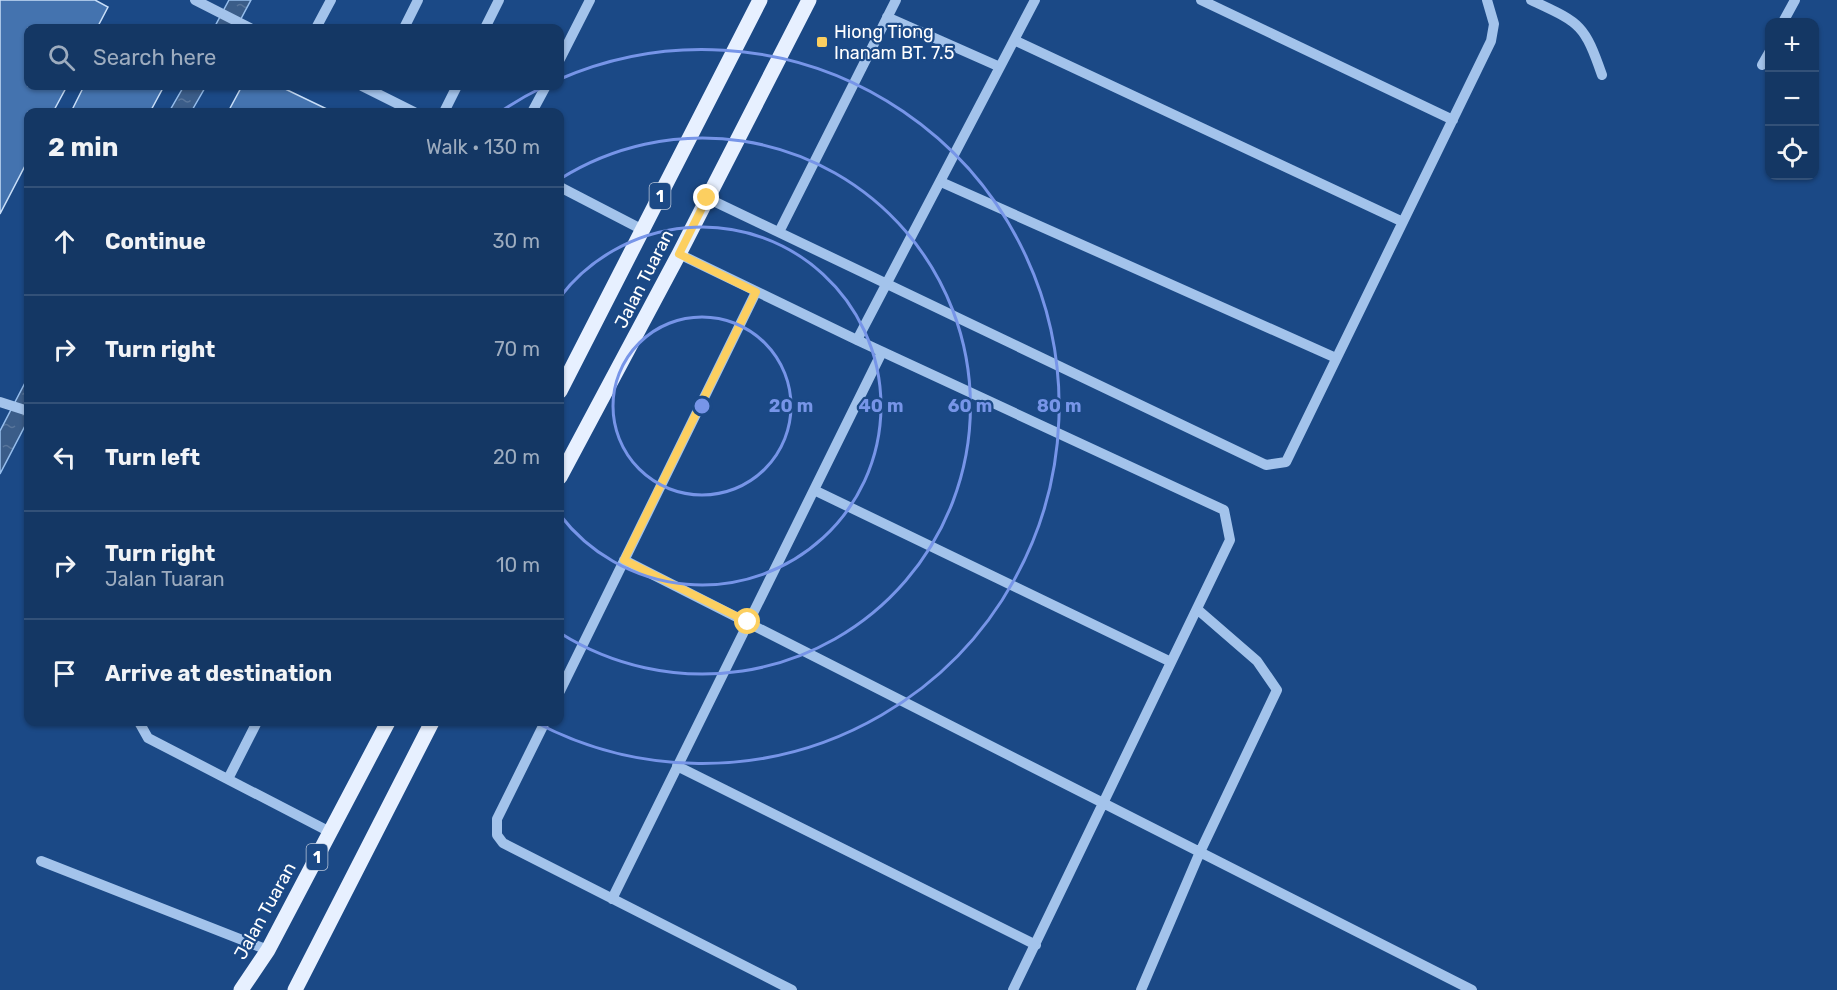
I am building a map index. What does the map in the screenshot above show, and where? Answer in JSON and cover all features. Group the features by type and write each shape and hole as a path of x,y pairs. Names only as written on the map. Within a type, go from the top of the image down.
{"main road":[{"name":"Jalan Tuaran","path":"564,383 760,0"},
{"name":"Jalan Tuaran","path":"564,470 679,254 809,0"},
{"name":"Jalan Tuaran","path":"241,990 268,950 386,726"},
{"name":"1","path":"295,990 430,726"}],"street":[{"path":"195,0 242,24"},
{"path":"318,24 331,0"},
{"path":"406,24 418,0"},
{"path":"487,24 499,0"},
{"path":"564,51 590,0"},
{"path":"779,232 896,0"},
{"path":"858,340 1035,0"},
{"path":"1201,0 1453,120"},
{"path":"707,198 1266,465 1286,462 1491,41 1494,24 1487,0"},
{"path":"1531,0 1568,17 1583,30 1591,43 1602,75"},
{"path":"1785,18 1795,0"},
{"path":"887,17 1000,67"},
{"path":"1014,40 1403,222"},
{"path":"1762,65 1765,60"},
{"path":"375,90 407,108"},
{"path":"446,108 455,90"},
{"path":"534,108 544,90"},
{"path":"941,182 1336,358"},
{"path":"564,189 643,230"},
{"path":"679,254 882,352 1224,510 1230,540 1013,990"},
{"path":"564,683 756,292"},
{"path":"612,899 882,352"},
{"path":"0,402 24,410"},
{"path":"814,490 1171,662"},
{"path":"624,560 1472,990"},
{"path":"1141,990 1200,852 1277,690 1257,660 1197,609"},
{"path":"142,726 148,738 330,832"},
{"path":"228,779 255,726"},
{"path":"543,726 497,819 497,835 503,843 792,990"},
{"path":"677,766 1036,945"},
{"path":"41,861 268,950"}],"water":[{"path":"229,0 251,0 238,24 216,24"},
{"path":"182,90 204,90 193,108 171,108"},
{"path":"24,385 24,428 0,474 0,431"}],"building":[{"path":"0,0 95,0 108,7 99,24 24,24 24,90 65,90 55,108 24,108 24,168 0,214"},
{"path":"82,90 162,90 152,108 73,108"},
{"path":"240,90 287,90 325,108 230,108"}],"place":[{"name":"Hiong Tiong Inanam BT. 7.5","path":"822,42"}],"route":[{"path":"707,198 679,254 756,292 624,560 748,622"}]}
